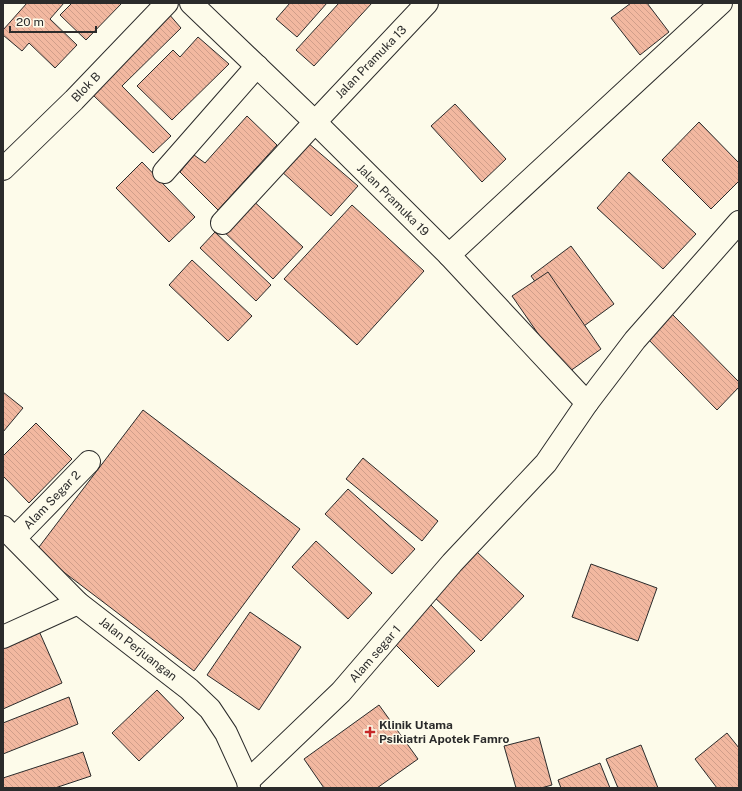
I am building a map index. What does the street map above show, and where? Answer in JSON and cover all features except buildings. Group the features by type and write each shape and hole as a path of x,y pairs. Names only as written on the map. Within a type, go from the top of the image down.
{"street":[{"name":"Blok B","path":"3,169 74,100 167,3"},
{"name":"Jalan Pramuka 19","path":"191,3 449,255 587,403"},
{"name":"Jalan Pramuka 13","path":"222,223 314,122 427,3"},
{"path":"449,255 721,3"},
{"path":"164,172 257,66"},
{"name":"Alam segar 1","path":"249,784 341,692 452,563 546,463 587,403 635,340 739,222"},
{"name":"Alam Segar 2","path":"9,533 89,462"},
{"name":"Jalan Perjuangan","path":"9,533 78,603 189,689 210,709 226,733 249,784"},
{"path":"3,637 78,603"}],"place":[{"name":"Klinik Utama Psikiatri Apotek Famro","path":"370,732"}]}
